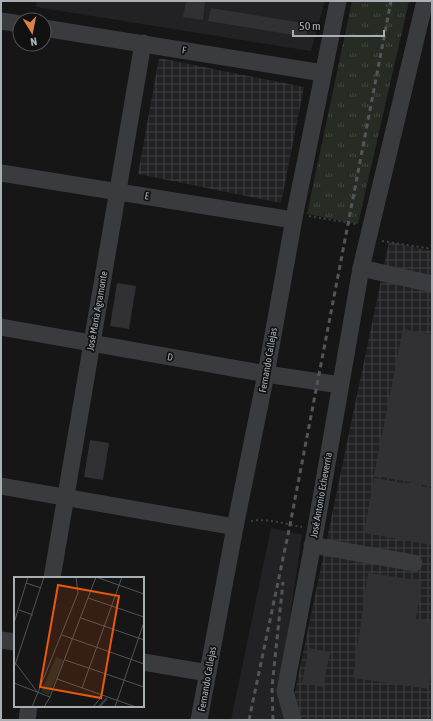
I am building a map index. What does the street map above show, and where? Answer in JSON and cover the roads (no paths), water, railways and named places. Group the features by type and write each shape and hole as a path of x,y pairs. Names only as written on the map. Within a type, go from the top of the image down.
{"street":[{"name":"Fernando Callejas","path":"199,720 235,527 266,374 294,216 338,1"},
{"name":"José Antonio Echeverría","path":"292,720 285,691 340,385 362,268 425,1"},
{"path":"1,21 12,23"},
{"name":"F","path":"52,29 323,73"},
{"name":"José María Agramonte","path":"52,577 143,43"},
{"name":"E","path":"1,173 294,216"},
{"path":"362,268 432,284"},
{"name":"D","path":"1,327 266,374 340,385"},
{"path":"1,486 67,496 235,527"},
{"path":"313,539 414,563"},
{"path":"1,640 14,642"},
{"path":"144,662 208,673"},
{"path":"27,720 29,707"}],"railway":[{"path":"249,720 290,525 391,1"},
{"path":"273,720 272,687 283,582"}]}
